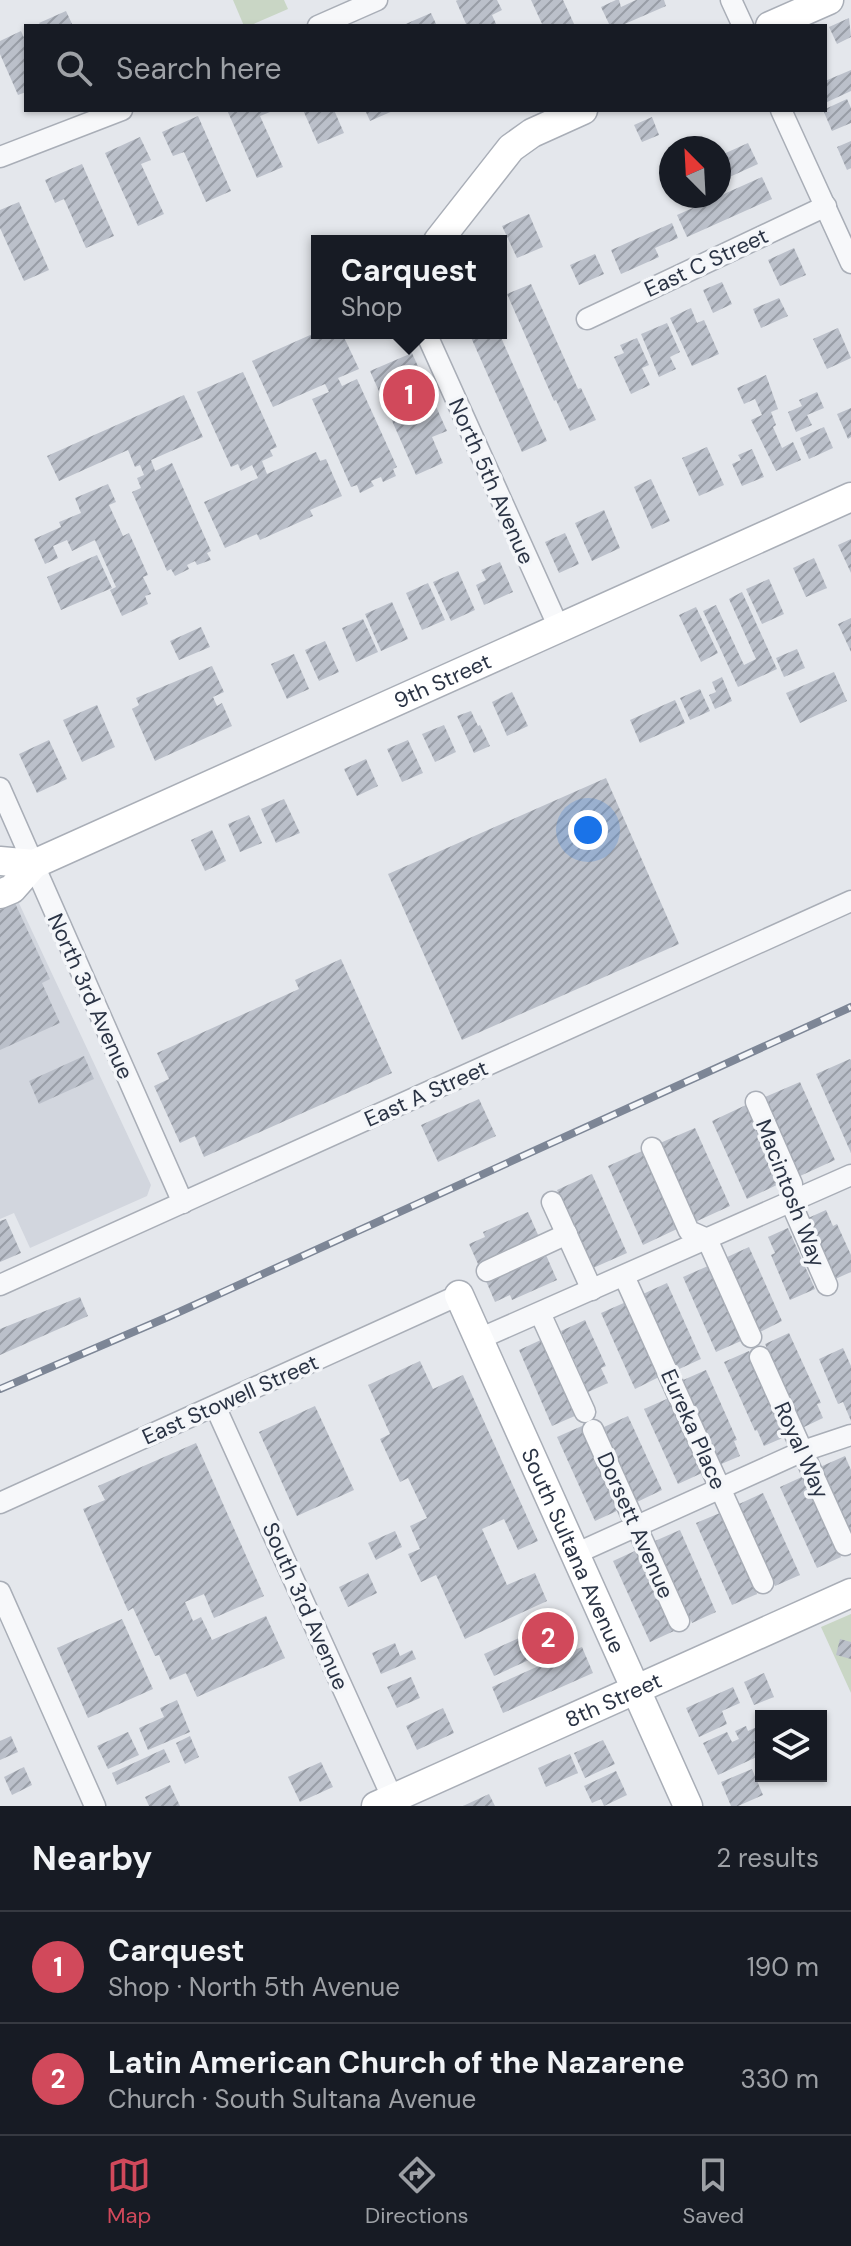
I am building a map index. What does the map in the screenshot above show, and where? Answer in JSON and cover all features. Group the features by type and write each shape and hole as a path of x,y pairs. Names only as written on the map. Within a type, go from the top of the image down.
{"street":[{"path":"323,24 377,0"},
{"path":"731,0 742,24"},
{"path":"775,24 829,0"},
{"path":"0,157 117,112"},
{"path":"443,235 511,148 532,133 579,112"},
{"path":"782,112 851,263"},
{"name":"East C Street","path":"587,319 826,206"},
{"name":"North 5th Avenue","path":"429,339 559,628"},
{"name":"9th Street","path":"0,894 12,889 34,864 851,497"},
{"name":"North 3rd Avenue","path":"0,788 183,1203"},
{"name":"9th Street","path":"0,861 34,864"},
{"name":"East A Street","path":"0,1285 851,901"},
{"name":"Macintosh Way","path":"756,1102 792,1184 791,1203 827,1285"},
{"path":"652,1148 689,1231 707,1239 751,1337"},
{"path":"479,1339 850,1180"},
{"path":"552,1202 592,1290"},
{"path":"487,1271 567,1234"},
{"name":"Eureka Place","path":"624,1276 763,1583"},
{"name":"South Sultana Avenue","path":"459,1295 688,1806"},
{"name":"East Stowell Street","path":"0,1503 459,1295"},
{"name":"Dorsett Avenue","path":"540,1313 679,1621"},
{"name":"Royal Way","path":"760,1357 845,1545"},
{"name":"South 3rd Avenue","path":"215,1406 388,1803"},
{"path":"575,1554 803,1451 851,1435"},
{"path":"0,1592 95,1806"},
{"name":"8th Street","path":"388,1803 851,1593"}],"shaded area":[{"path":"17,899 151,1185 147,1196 30,1248 14,1213 0,1219 0,907"}],"green space":[{"path":"233,0 284,0 288,9 254,24 243,24"},
{"path":"851,1614 851,1693 821,1627"}],"building":[{"path":"497,0 502,10 492,15 496,24 466,24 456,1"},
{"path":"531,0 563,0 574,24 542,24"},
{"path":"616,0 619,0 621,7 636,0 664,0 666,6 625,24 609,24 601,7"},
{"path":"66,11 72,24 40,24"},
{"path":"431,13 436,24 406,24"},
{"path":"849,18 851,37 837,44 829,27"},
{"path":"21,31 24,38 24,93 18,95 0,54 0,41"},
{"path":"851,70 851,91 827,102 827,80"},
{"path":"847,99 851,108 851,123 832,131 824,112 827,112 827,108"},
{"path":"228,112 270,112 260,116 283,167 257,178"},
{"path":"304,112 335,112 344,133 318,144"},
{"path":"366,112 390,112 370,121"},
{"path":"198,116 231,191 206,202 184,152 173,156 162,132"},
{"path":"652,117 659,135 642,142 634,125"},
{"path":"140,137 151,160 141,164 164,214 138,226 105,153"},
{"path":"851,141 851,168 847,170 837,147"},
{"path":"748,143 758,164 731,176 731,151"},
{"path":"82,164 114,236 86,248 64,199 55,203 45,180"},
{"path":"762,177 772,199 687,237 677,215 693,208 731,208 731,191"},
{"path":"19,202 49,270 24,281 0,228 0,210"},
{"path":"529,214 543,247 517,258 502,226"},
{"path":"672,223 678,238 655,248 659,257 621,274 611,250"},
{"path":"794,248 806,275 780,286 768,260"},
{"path":"595,254 604,274 579,285 570,265"},
{"path":"722,282 732,304 713,313 703,290"},
{"path":"531,284 578,389 581,388 596,420 570,431 507,294"},
{"path":"779,298 788,316 761,328 753,309"},
{"path":"691,308 697,323 704,320 719,354 692,366 670,318"},
{"path":"667,323 680,352 670,357 676,369 659,377 641,334"},
{"path":"838,328 851,358 827,369 813,339"},
{"path":"311,335 311,339 345,339 359,369 338,378 342,386 357,379 397,467 393,469 396,476 383,482 381,477 371,481 374,486 360,493 357,485 351,487 312,399 329,392 325,384 273,407 252,361"},
{"path":"637,338 649,365 642,368 650,385 631,394 614,357 624,353 620,345"},
{"path":"472,339 502,339 547,441 522,452"},
{"path":"412,353 447,431 432,437 443,463 416,475 370,371"},
{"path":"243,372 277,447 270,450 273,456 262,461 267,474 316,452 320,461 326,459 342,496 310,510 313,516 260,540 257,534 225,548 204,502 258,478 252,465 241,471 238,464 231,467 197,392"},
{"path":"766,375 778,409 771,412 776,425 773,427 782,448 793,442 801,460 776,471 751,420 762,415 755,399 744,404 737,388"},
{"path":"817,392 824,408 807,415 812,425 796,432 788,412 802,406 799,400"},
{"path":"184,395 203,437 151,460 155,471 172,463 211,551 207,553 211,560 197,565 195,561 187,565 189,569 175,576 171,569 167,571 132,492 141,488 137,478 144,475 140,465 135,467 128,450 59,481 47,456"},
{"path":"851,408 851,437 848,439 837,414"},
{"path":"824,427 833,448 809,459 800,438"},
{"path":"707,447 724,485 699,496 682,458"},
{"path":"752,449 764,477 742,486 732,464 741,460 738,455"},
{"path":"651,479 670,521 652,529 634,487"},
{"path":"108,484 116,502 109,505 123,536 129,533 148,575 143,577 151,594 145,596 148,604 122,616 110,590 116,587 95,540 72,551 67,540 53,546 58,558 45,564 34,539 61,527 59,522 81,513 75,498"},
{"path":"604,510 620,548 592,561 575,523"},
{"path":"565,533 579,564 559,573 545,542"},
{"path":"851,539 851,573 838,545"},
{"path":"97,555 112,588 61,610 47,577"},
{"path":"814,558 827,588 806,597 793,568"},
{"path":"500,562 513,592 484,605 476,585 486,580 481,570"},
{"path":"458,571 475,610 451,621 433,582"},
{"path":"769,579 784,614 762,624 746,589"},
{"path":"428,583 445,620 422,630 406,593"},
{"path":"742,592 777,669 738,687 703,611 716,605 744,665 756,659 729,599"},
{"path":"392,602 408,639 381,651 365,614"},
{"path":"696,607 718,653 701,662 679,615"},
{"path":"851,618 851,652 838,624"},
{"path":"363,619 378,652 356,662 342,628"},
{"path":"201,627 210,647 179,660 170,641"},
{"path":"325,641 339,672 319,681 305,650"},
{"path":"797,649 805,668 784,677 776,658"},
{"path":"294,654 309,689 287,699 271,664"},
{"path":"212,666 224,692 213,697 217,706 222,703 232,726 155,761 132,709 139,705 136,698"},
{"path":"834,672 847,701 800,723 786,693"},
{"path":"722,677 732,701 715,709 709,695 716,692 712,682"},
{"path":"700,689 710,711 690,720 680,698"},
{"path":"512,692 528,726 507,736 492,702"},
{"path":"675,700 685,723 640,743 630,720"},
{"path":"97,705 115,747 82,762 63,720"},
{"path":"471,711 490,746 474,753 457,716"},
{"path":"444,725 456,752 435,762 422,734"},
{"path":"49,740 67,779 37,793 19,754"},
{"path":"408,740 423,773 402,782 387,749"},
{"path":"366,759 378,786 357,796 344,769"},
{"path":"606,778 679,944 462,1040 388,874"},
{"path":"284,799 300,833 276,843 261,809"},
{"path":"249,815 262,843 240,852 228,824"},
{"path":"212,830 226,861 205,871 191,840"},
{"path":"15,903 50,979 42,983 60,1023 0,1050 0,910"},
{"path":"341,959 392,1073 204,1157 195,1136 180,1143 154,1086 169,1079 157,1053 299,989 295,980"},
{"path":"84,1056 94,1079 39,1104 29,1081"},
{"path":"851,1060 851,1153 816,1074"},
{"path":"800,1082 835,1160 800,1176 765,1097"},
{"path":"479,1099 496,1136 438,1162 421,1125"},
{"path":"746,1105 781,1183 747,1199 712,1121"},
{"path":"695,1128 730,1206 695,1222 660,1143"},
{"path":"642,1151 677,1229 643,1245 608,1166"},
{"path":"592,1174 627,1253 593,1268 557,1190"},
{"path":"826,1210 833,1226 837,1224 851,1255 851,1272 833,1280 806,1219"},
{"path":"528,1212 539,1237 478,1264 469,1244 485,1237 483,1232"},
{"path":"6,1219 21,1253 0,1262 0,1221"},
{"path":"788,1228 815,1289 790,1300 771,1255 775,1253 768,1237"},
{"path":"749,1247 782,1321 758,1333 725,1258"},
{"path":"546,1255 557,1280 512,1300 510,1295 495,1302 486,1281"},
{"path":"708,1266 741,1341 716,1352 683,1277"},
{"path":"667,1283 701,1359 677,1370 643,1294"},
{"path":"80,1297 88,1316 0,1355 0,1329"},
{"path":"626,1302 659,1377 635,1389 601,1313"},
{"path":"585,1320 606,1366 601,1368 608,1383 588,1392 561,1331"},
{"path":"789,1333 821,1403 817,1404 823,1418 802,1428 765,1344"},
{"path":"543,1339 577,1415 552,1426 519,1350"},
{"path":"843,1348 851,1366 851,1421 843,1402 838,1404 819,1359"},
{"path":"749,1351 787,1436 764,1446 724,1362"},
{"path":"420,1361 433,1389 463,1375 538,1541 518,1550 504,1519 482,1529 507,1585 535,1573 547,1601 465,1639 436,1575 421,1582 408,1554 420,1549 410,1526 427,1518 408,1478 400,1482 380,1439 390,1434 368,1385"},
{"path":"706,1370 737,1440 734,1441 740,1456 719,1465 681,1381"},
{"path":"669,1398 702,1473 678,1484 644,1409"},
{"path":"315,1406 354,1490 297,1516 259,1432"},
{"path":"628,1416 662,1490 637,1502 604,1427"},
{"path":"582,1426 619,1510 595,1521 557,1437"},
{"path":"196,1443 264,1596 214,1618 204,1594 185,1602 193,1621 201,1617 212,1640 266,1616 285,1658 197,1697 186,1673 170,1680 159,1655 155,1656 133,1608 128,1611 83,1509 105,1500 98,1486"},
{"path":"845,1456 851,1470 851,1536 820,1467"},
{"path":"804,1476 841,1557 817,1568 780,1487"},
{"path":"763,1493 800,1575 775,1586 739,1504"},
{"path":"720,1513 757,1594 732,1605 696,1523"},
{"path":"680,1530 716,1612 692,1623 655,1541"},
{"path":"395,1531 402,1547 376,1560 368,1543"},
{"path":"637,1550 674,1631 650,1642 613,1561"},
{"path":"368,1573 377,1593 348,1607 339,1587"},
{"path":"122,1619 153,1689 88,1718 57,1648"},
{"path":"552,1619 567,1653 582,1647 593,1673 503,1713 492,1687 541,1665 525,1631"},
{"path":"519,1638 529,1660 494,1676 484,1654"},
{"path":"840,1639 851,1642 851,1659 836,1655"},
{"path":"395,1643 400,1656 412,1650 416,1659 381,1674 372,1653"},
{"path":"764,1673 774,1697 754,1705 744,1682"},
{"path":"411,1677 420,1698 397,1708 387,1687"},
{"path":"733,1687 740,1703 722,1711 727,1724 699,1737 686,1708"},
{"path":"177,1700 190,1732 148,1750 139,1728 164,1717 160,1708"},
{"path":"443,1708 454,1733 417,1750 406,1726"},
{"path":"746,1726 748,1731 755,1728 755,1758 718,1775 703,1743 727,1732 732,1742 739,1739 735,1731"},
{"path":"128,1732 139,1755 108,1769 97,1746"},
{"path":"11,1736 18,1752 0,1760 0,1741"},
{"path":"190,1736 199,1757 185,1764 176,1743"},
{"path":"603,1740 615,1764 585,1778 574,1753"},
{"path":"164,1749 170,1762 117,1785 112,1773"},
{"path":"570,1754 578,1773 546,1787 538,1768"},
{"path":"321,1762 333,1787 300,1802 288,1777"},
{"path":"24,1767 32,1785 12,1795 4,1777"},
{"path":"752,1769 763,1795 731,1806 721,1782"},
{"path":"616,1771 627,1795 604,1806 601,1799 592,1803 584,1786"},
{"path":"170,1785 180,1806 149,1806 145,1797"},
{"path":"489,1794 495,1806 463,1806"}],"railway":[{"path":"0,1389 168,1317 851,1007"}],"place":[{"name":"Carquest","path":"409,395"},
{"name":"Latin American Church of the Nazarene","path":"548,1638"}]}
